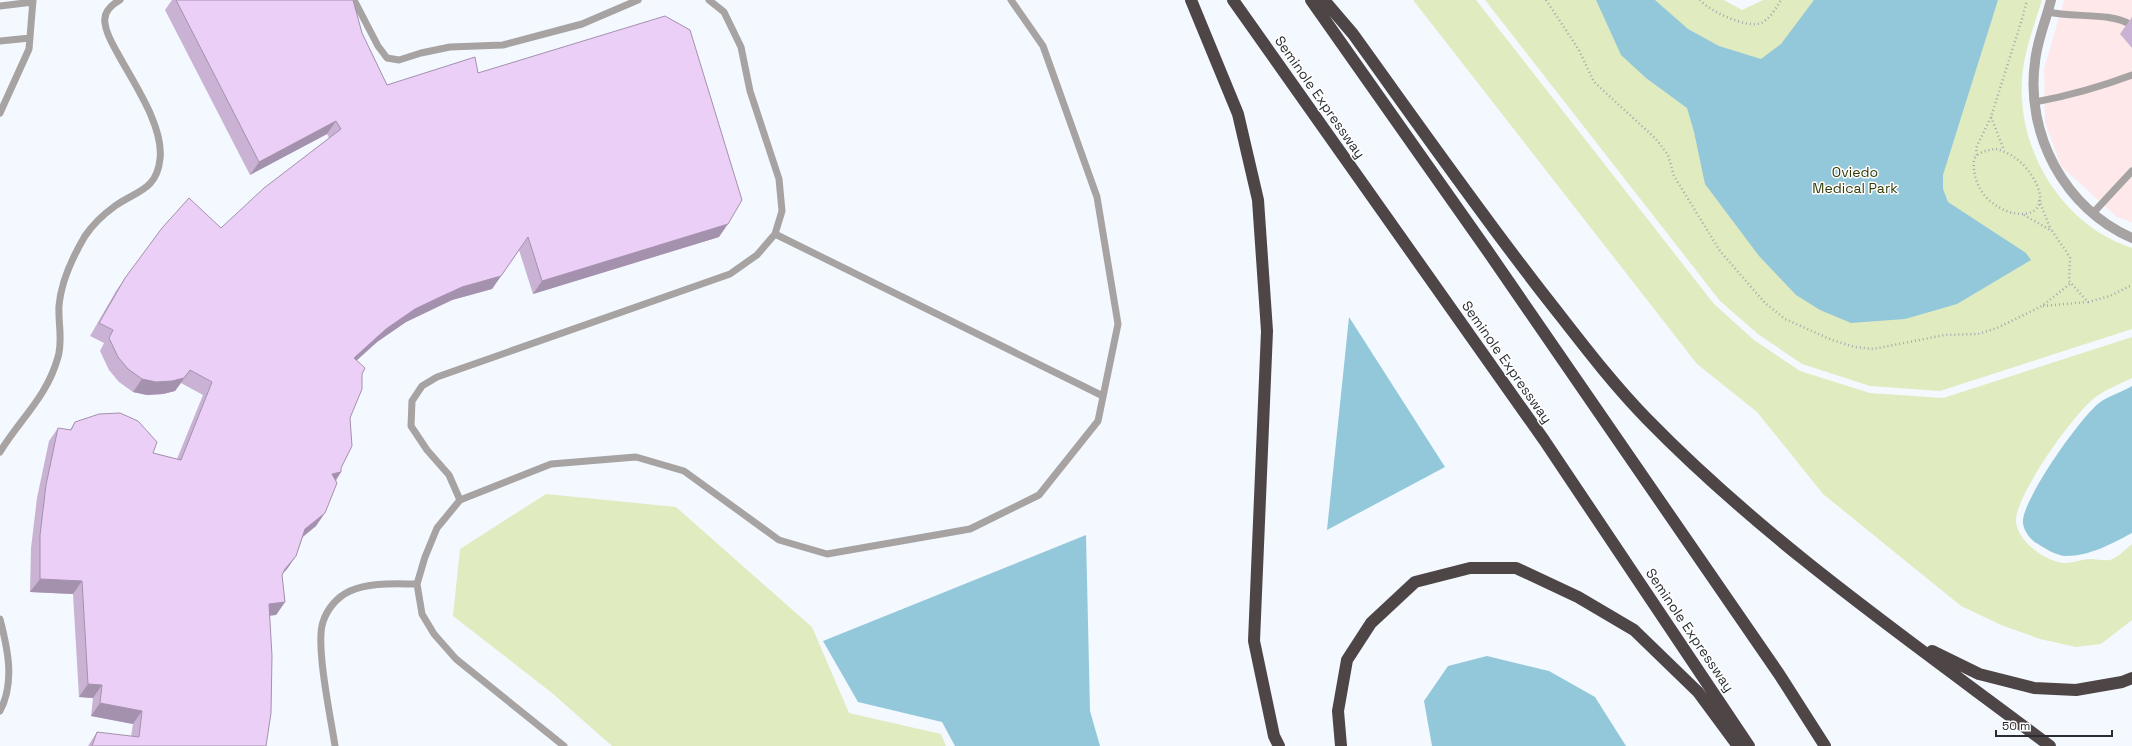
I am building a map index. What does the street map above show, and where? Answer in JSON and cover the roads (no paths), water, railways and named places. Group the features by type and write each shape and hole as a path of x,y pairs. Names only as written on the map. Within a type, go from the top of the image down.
{"highway":[{"path":"1191,0 1238,114 1258,200 1267,331 1254,641 1274,736 1279,746"},
{"name":"Seminole Expressway","path":"1233,0 1544,440 1749,746"},
{"path":"1311,0 1496,263 1779,674 1825,746"},
{"path":"1324,0 1353,34 1512,254 1586,349 1645,417 1691,463 1776,538 2050,746"},
{"path":"1341,746 1338,711 1347,660 1371,623 1415,582 1470,568 1516,568 1578,597 1634,630 1698,692 1738,746"},
{"path":"1904,636 1979,674 2034,688 2076,690 2122,682 2132,678"}],"street":[{"path":"2051,0 2035,62 2035,102 2042,138 2056,172 2082,205 2117,231 2132,238"}],"lane":[{"path":"0,452 9,437 34,408 52,375 58,356 61,331 59,307 61,293 67,270 74,255 98,220 115,206 150,186 156,176 160,159 160,140 152,118 114,46 104,23 108,10 112,4 120,0"},
{"path":"354,0 378,46 387,58 399,60 420,53 450,47 503,45 582,24 638,0"},
{"path":"460,500 449,475 427,450 411,426 412,401 422,386 438,377 730,274 757,255 775,234 782,211 779,179 750,92 741,47 724,12 709,0"},
{"path":"564,746 456,659 434,634 422,614 417,584 425,557 436,528 460,500 551,464 636,458 684,471 779,540 827,554 970,529 1039,494 1098,421 1118,324 1097,197 1043,46 1011,0"},
{"path":"0,6 33,1 29,50 0,113"},
{"path":"2048,12 2064,16 2111,17 2124,20 2131,25"},
{"path":"0,41 30,38"},
{"path":"2035,102 2072,95 2132,75"},
{"path":"2093,213 2132,171"},
{"path":"775,234 1103,396"},
{"path":"335,746 320,641 322,623 328,610 337,600 351,591 379,584 417,584"},
{"path":"0,619 9,666 8,689 0,711"}],"water":[{"path":"1596,0 1655,0 1688,29 1719,46 1761,59 1781,44 1814,0 1998,0 1943,175 1943,189 1948,202 2026,253 2031,260 1957,304 1905,319 1851,323 1820,310 1796,295 1759,256 1705,184 1694,132 1687,108 1646,78 1621,55"},
{"path":"1349,317 1445,467 1327,530"},
{"path":"2132,386 2132,533 2092,552 2066,556 2052,552 2032,540 2024,527 2023,520 2026,509 2033,494 2067,440 2090,411 2099,403"},
{"path":"1086,535 1090,711 1100,746 955,746 942,722 858,702 823,641"},
{"path":"1487,656 1549,671 1595,697 1626,746 1432,746 1424,701 1448,666"}],"park label":[{"name":"Oviedo Medical Park","path":"1855,180"}]}
